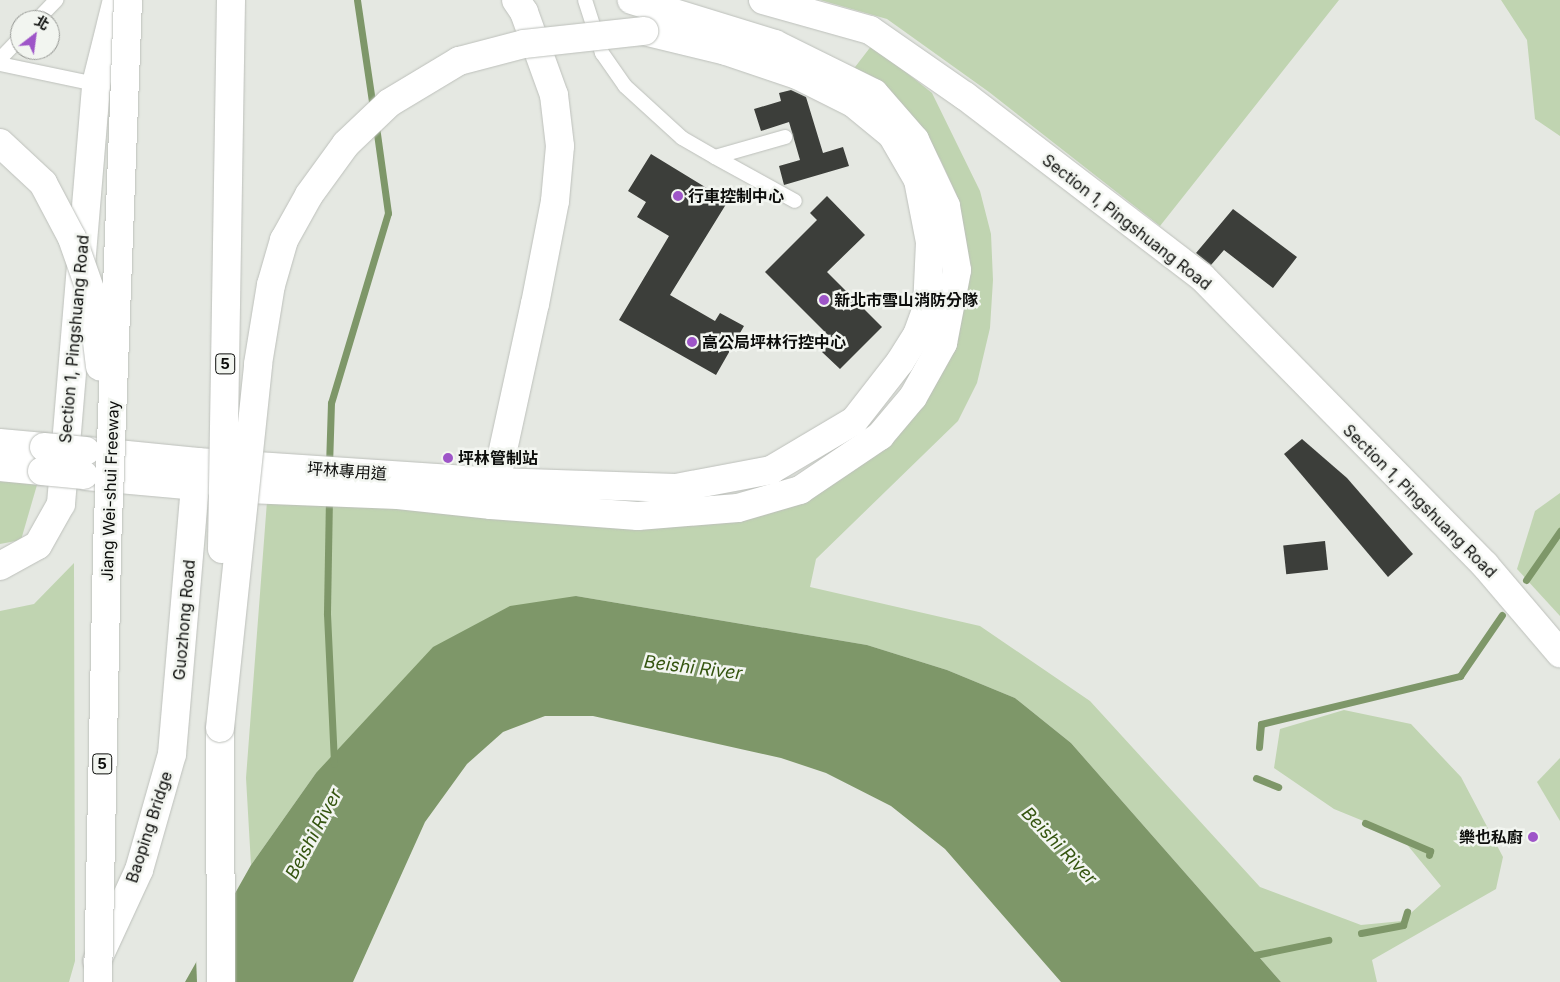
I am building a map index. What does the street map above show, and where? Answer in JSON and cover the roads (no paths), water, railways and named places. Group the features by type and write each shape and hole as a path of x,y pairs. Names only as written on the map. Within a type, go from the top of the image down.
{"main road":[{"name":"Section 1, Pingshuang Road","path":"0,566 38,545 61,504 96,84 117,0"},
{"name":"Jiang Wei-shui Freeway","path":"98,982 107,547 128,0"},
{"path":"96,84 120,56 140,0"},
{"name":"5","path":"220,982 220,728 231,0"},
{"path":"493,494 638,516 738,508 800,490 880,436 913,397 943,343 957,270 946,206 915,140 874,93 775,44 632,0"},
{"name":"Section 1, Pingshuang Road","path":"763,0 870,30 965,96 1202,277 1484,565 1560,653"},
{"path":"493,494 541,276 555,201 560,146 554,95 523,4"},
{"path":"220,728 258,364 271,285 284,240 309,195 346,144 389,103 459,61 524,44 644,31 726,51 797,75 853,103 892,135 918,180 930,242 927,308 917,335 900,362 854,421 771,470 676,488 493,494"},
{"path":"0,143 43,183 72,238 91,292 100,358 107,547"},
{"path":"0,443 43,459"},
{"path":"0,468 43,459"},
{"name":"坪林專用道","path":"43,459 196,474 399,485 493,494"},
{"name":"Guozhong Road","path":"172,754 196,474"},
{"name":"Baoping Bridge","path":"88,982 139,870 172,754"}],"lane":[{"path":"46,10 56,0"},
{"path":"585,0 602,53 625,86 682,138 795,201"},
{"path":"0,59 10,48"},
{"path":"0,64 96,84"},
{"path":"715,157 785,136"}],"water":[{"name":"Beishi River","path":"576,596 867,645 947,670 1015,698 1071,743 1281,982 1061,982 945,849 891,806 826,773 781,758 593,716 545,716 503,732 467,764 425,822 353,982 185,982 251,865 316,773 433,647 510,606"}],"waterway":[{"path":"357,0 373,108"},
{"path":"329,466 331,403 388,213 376,126"},
{"path":"329,497 327,614 334,764"},
{"path":"1526,580 1560,531"},
{"path":"1259,747 1261,724 1460,676 1502,615"},
{"path":"1256,778 1278,787"},
{"path":"1365,823 1430,851 1429,855"},
{"path":"1361,933 1403,925 1407,912"},
{"path":"1250,956 1328,940"}],"place":[{"name":"行車控制中心","path":"678,196"},
{"name":"新北市雪山消防分隊","path":"824,300"},
{"name":"高公局坪林行控中心","path":"692,342"},
{"name":"坪林管制站","path":"448,458"},
{"name":"樂也私廚","path":"1533,837"}]}
